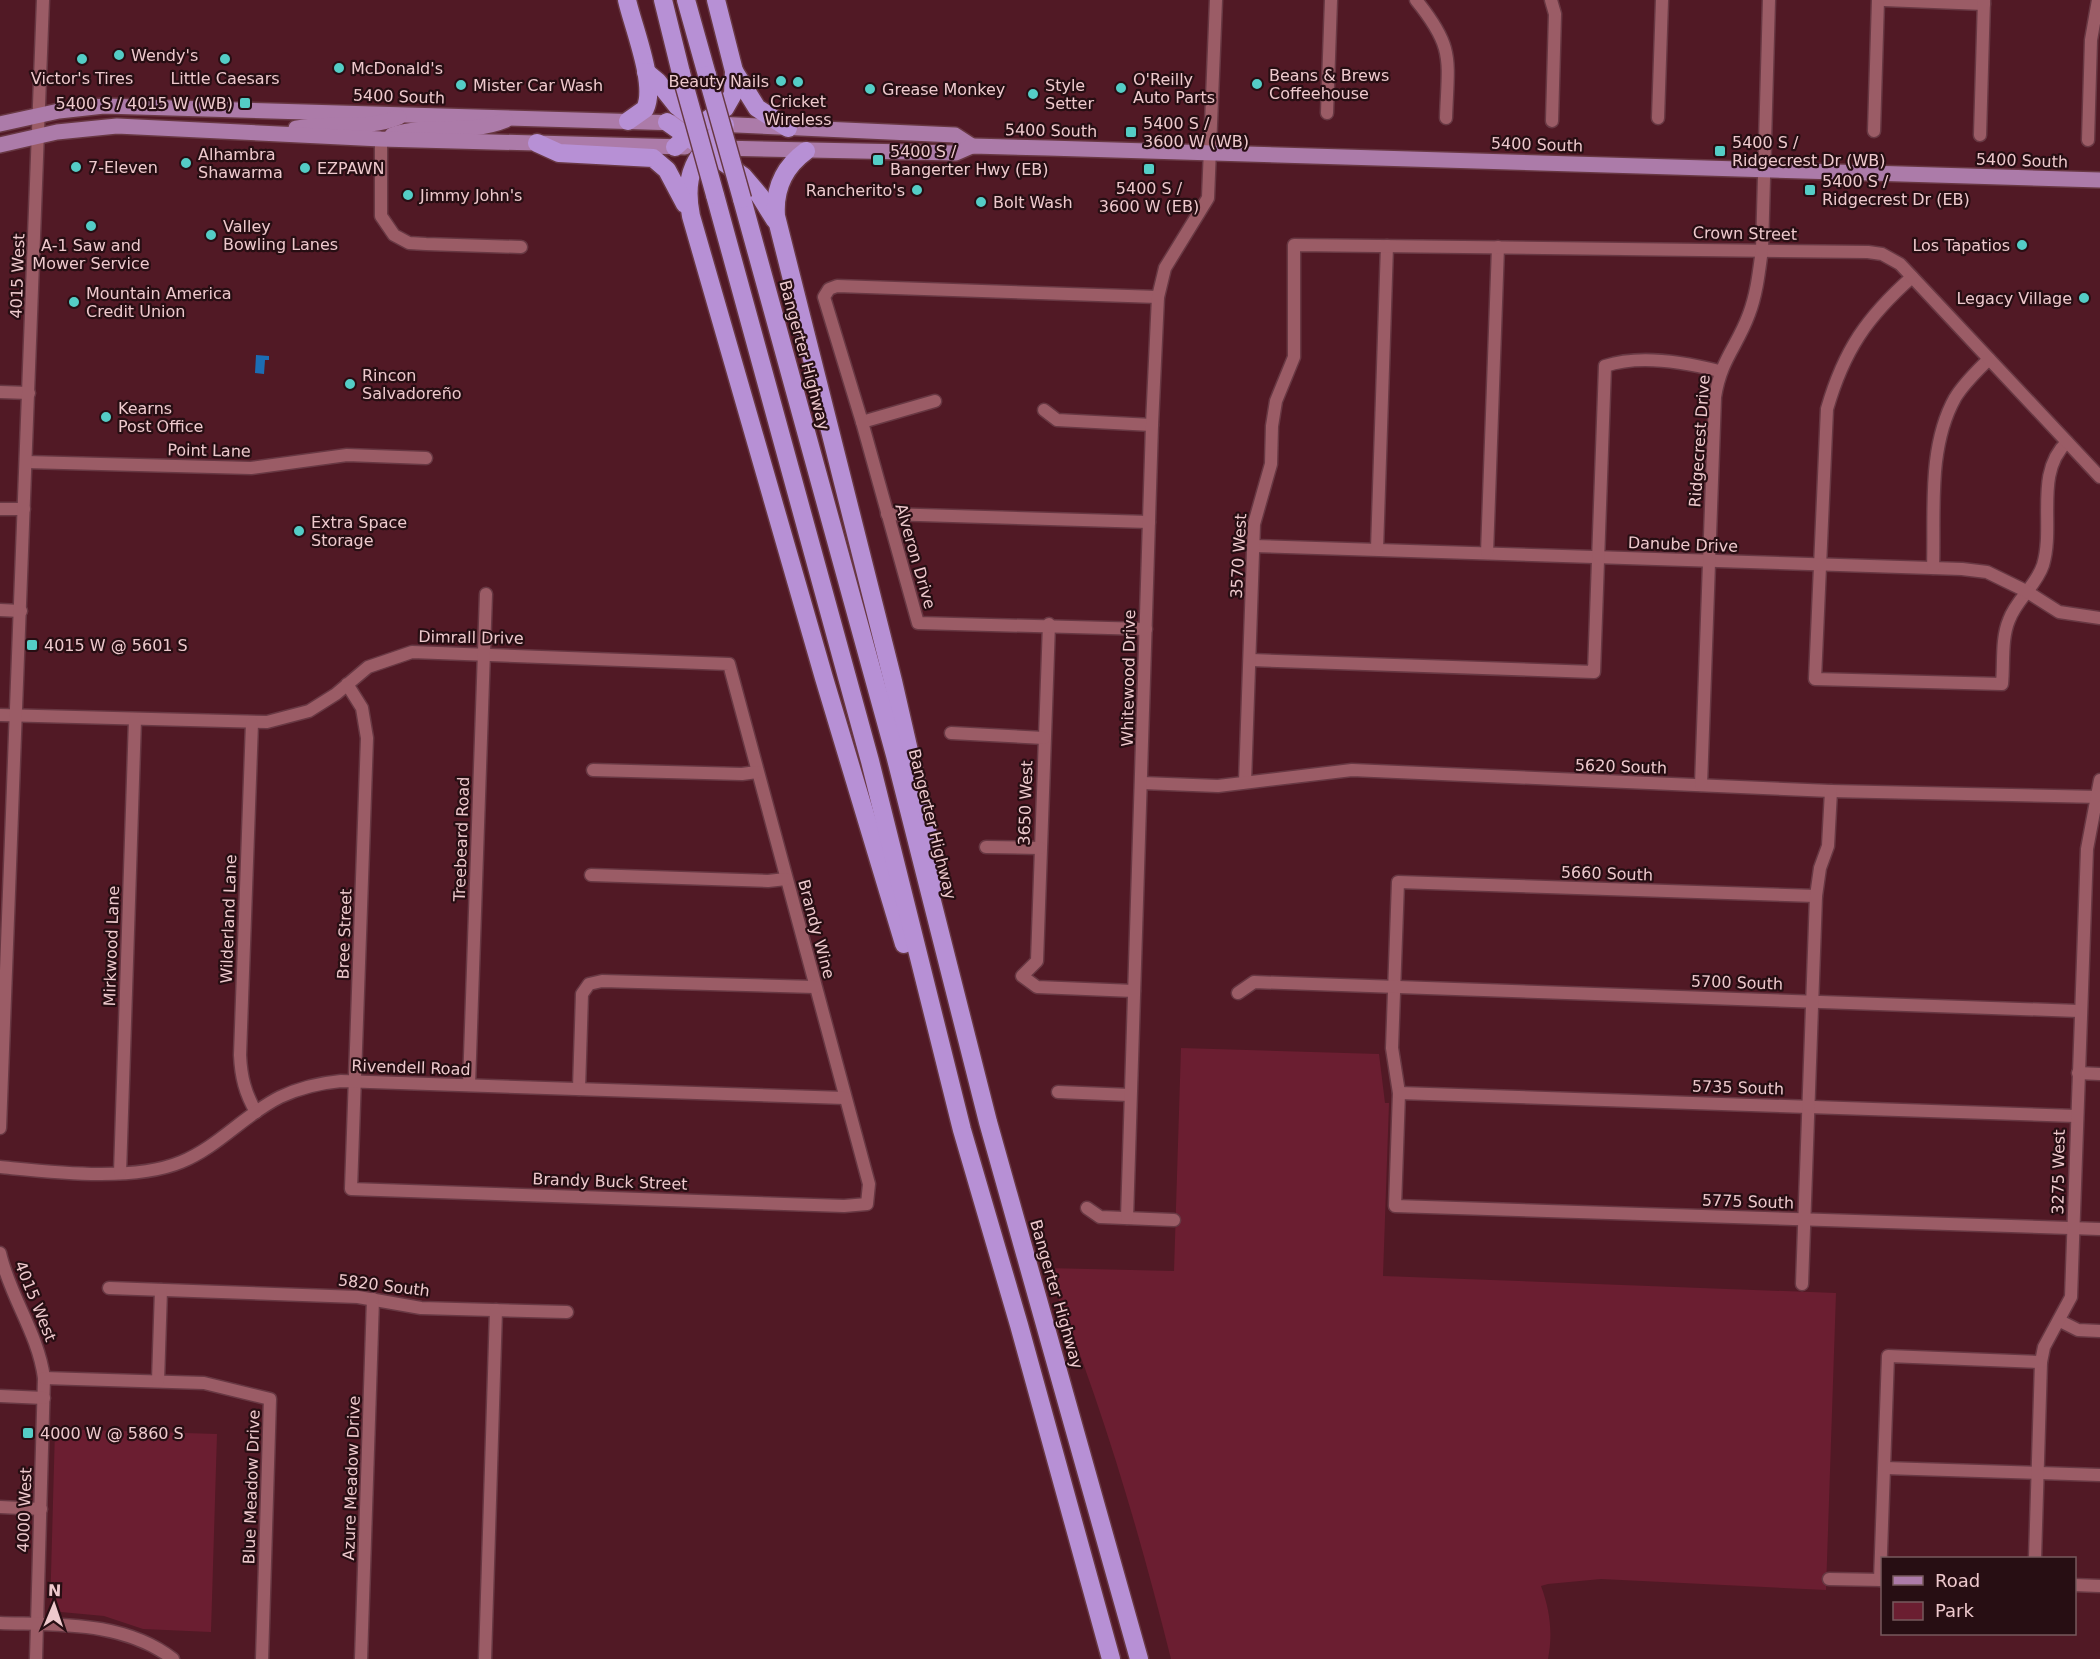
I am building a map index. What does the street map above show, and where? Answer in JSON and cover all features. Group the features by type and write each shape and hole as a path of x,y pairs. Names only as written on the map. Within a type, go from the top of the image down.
{"highway":[{"path":"627,0 646,72 647,104 641,114 628,121"},
{"path":"663,0 870,761 962,1131 1019,1325 1111,1659"},
{"name":"Bangerter Highway","path":"686,0 895,755 988,1122 1140,1655"},
{"path":"716,0 734,71 757,108 788,128"},
{"path":"688,135 730,102 734,71"},
{"path":"646,72 658,82 677,106 688,135"},
{"path":"667,122 688,135 718,139"},
{"path":"718,139 692,169 687,188 691,216 824,678 945,1086 962,1131"},
{"path":"718,139 732,166 753,187 778,225"},
{"path":"537,143 560,153 643,156 658,161 672,178 691,216"},
{"path":"806,151 787,169 779,184 775,206 778,225 893,681 941,889 988,1122"}],"main road":[{"name":"5400 South","path":"0,124 39,115 104,106 667,122"},
{"path":"269,133 305,126 379,125 403,115"},
{"path":"381,139 410,129 458,130 489,127 512,117"},
{"name":"5400 South","path":"0,145 38,136 117,126 381,139 537,143 688,135 806,151 956,153 972,146 2100,180"},
{"name":"5400 South","path":"718,139 788,128 955,135 972,146"}],"street":[{"name":"4015 West","path":"0,1128 43,0"},
{"name":"Whitewood Drive","path":"1127,1218 1158,297 1165,268 1208,198 1216,0"},
{"path":"1327,113 1331,0"},
{"path":"1416,0 1434,21 1447,47 1446,118"},
{"path":"1551,0 1555,14 1552,122"},
{"path":"1658,118 1662,0"},
{"name":"Ridgecrest Drive","path":"1701,785 1715,397 1719,372 1748,316 1757,287 1762,249 1770,0"},
{"path":"1874,131 1878,0"},
{"path":"1884,0 1984,2 1980,135"},
{"path":"2088,140 2091,32 2098,0"},
{"path":"381,139 381,216 394,235 409,243 521,247"},
{"name":"Crown Street","path":"1294,245 1762,249 1882,254 1900,264 2100,477"},
{"name":"3570 West","path":"1245,782 1255,515 1271,464 1273,414 1294,357 1294,245"},
{"path":"1377,549 1388,246"},
{"path":"1487,553 1498,247"},
{"path":"1912,277 1873,314 1860,331 1836,378 1827,409 1815,679 2002,684 2009,620 2042,566 2046,545 2051,465 2057,452 2067,442"},
{"name":"Alveron Drive","path":"1146,628 1049,624 918,623 862,422 824,297 830,289 837,286 1158,297"},
{"path":"1934,568 1936,474 1945,422 1956,398 1989,359"},
{"path":"1251,660 1594,672 1605,366 1626,361 1678,362 1719,372"},
{"path":"0,392 28,393"},
{"path":"862,422 935,401"},
{"path":"1044,410 1057,420 1152,425"},
{"name":"Point Lane","path":"26,462 251,468 347,455 426,458"},
{"path":"0,509 24,509"},
{"path":"887,514 1149,522"},
{"name":"Danube Drive","path":"1253,546 1934,568 1987,572 2026,591 2059,612 2100,618"},
{"name":"Treebeard Road","path":"469,1085 486,594"},
{"path":"0,610 21,611"},
{"name":"3650 West","path":"1049,624 1037,961 1022,976 1037,987 1134,991"},
{"name":"Dimrall Drive","path":"0,715 252,723 288,718 309,711 368,667 396,655 428,651 729,664"},
{"name":"Brandy Wine","path":"729,664 869,1184 867,1203"},
{"name":"Bree Street","path":"346,684 362,708 367,738 351,1189"},
{"name":"Mirkwood Lane","path":"120,1173 135,719"},
{"name":"Wilderland Lane","path":"252,723 240,1055 241,1076 246,1096 256,1112"},
{"path":"951,733 1044,738"},
{"path":"593,770 742,774 757,772"},
{"name":"5620 South","path":"1142,783 1218,786 1352,770 1831,790 2098,796"},
{"name":"3275 West","path":"2035,1557 2043,1347 2060,1321 2071,1298 2079,1011 2087,849 2100,780"},
{"path":"1802,1284 1810,1000 1816,896 1820,868 1828,846 1831,790"},
{"path":"986,847 1040,848"},
{"path":"591,875 768,881 786,879"},
{"name":"5660 South","path":"1394,987 1398,882 1816,896"},
{"path":"579,1089 582,994 590,984 602,981 815,987"},
{"name":"5700 South","path":"1238,993 1254,982 2079,1011"},
{"path":"1394,987 1392,1048 1399,1093"},
{"path":"2078,1073 2100,1074"},
{"name":"Rivendell Road","path":"0,1167 120,1173 161,1169 200,1153 279,1098 305,1088 355,1081 845,1098"},
{"path":"1058,1092 1130,1095"},
{"name":"5735 South","path":"1399,1093 2076,1116"},
{"name":"5775 South","path":"1399,1093 1395,1206 2100,1229"},
{"name":"Brandy Buck Street","path":"351,1189 844,1206 867,1203"},
{"path":"1087,1208 1100,1217 1174,1220"},
{"name":"4015 West","path":"0,1253 8,1279 38,1348 44,1378 44,1398"},
{"name":"5820 South","path":"108,1288 373,1299 421,1308 567,1312"},
{"path":"158,1381 161,1290"},
{"name":"Azure Meadow Drive","path":"361,1659 373,1299"},
{"path":"485,1659 496,1310"},
{"path":"2060,1321 2078,1330 2100,1331"},
{"path":"1882,1557 1888,1356 2041,1362"},
{"name":"Blue Meadow Drive","path":"44,1378 204,1383 270,1399 262,1659"},
{"path":"0,1396 44,1398"},
{"name":"4000 West","path":"36,1659 44,1398"},
{"path":"1885,1468 2100,1475"},
{"path":"0,1507 41,1509"},
{"path":"1829,1578 1881,1580"},
{"path":"2076,1585 2100,1586"},
{"path":"0,1623 110,1630 153,1646 173,1659"}],"green space":[{"path":"1181,1048 1379,1054 1385,1103 1389,1103 1383,1276 1836,1293 1826,1590 1601,1579 1548,1584 1541,1586 1550,1622 1548,1659 1171,1659 1116,1461 1083,1364 1046,1268 1174,1271"},
{"path":"55,1429 217,1434 211,1632 143,1629 104,1616 50,1611"}],"water":[{"path":"256,355 269,356 269,360 265,360 264,374 255,373"}],"place":[{"name":"Wendy's","path":"119,55"},
{"name":"Victor's Tires","path":"82,59"},
{"name":"Little Caesars","path":"225,59"},
{"name":"McDonald's","path":"339,68"},
{"name":"Beauty Nails","path":"781,81"},
{"name":"Cricket Wireless","path":"798,82"},
{"name":"Beans & Brews Coffeehouse","path":"1257,84"},
{"name":"Mister Car Wash","path":"461,85"},
{"name":"O'Reilly Auto Parts","path":"1121,88"},
{"name":"Grease Monkey","path":"870,89"},
{"name":"Style Setter","path":"1033,94"},
{"name":"5400 S / 4015 W (WB)","path":"245,103"},
{"name":"5400 S / 3600 W (WB)","path":"1131,132"},
{"name":"5400 S / Ridgecrest Dr (WB)","path":"1720,151"},
{"name":"5400 S / Bangerter Hwy (EB)","path":"878,160"},
{"name":"Alhambra Shawarma","path":"186,163"},
{"name":"7-Eleven","path":"76,167"},
{"name":"EZPAWN","path":"305,168"},
{"name":"5400 S / 3600 W (EB)","path":"1149,169"},
{"name":"Rancherito's","path":"917,190"},
{"name":"5400 S / Ridgecrest Dr (EB)","path":"1810,190"},
{"name":"Jimmy John's","path":"408,195"},
{"name":"Bolt Wash","path":"981,202"},
{"name":"A-1 Saw and Mower Service","path":"91,226"},
{"name":"Valley Bowling Lanes","path":"211,235"},
{"name":"Los Tapatios","path":"2022,245"},
{"name":"Legacy Village","path":"2084,298"},
{"name":"Mountain America Credit Union","path":"74,302"},
{"name":"Rincon Salvadoreño","path":"350,384"},
{"name":"Kearns Post Office","path":"106,417"},
{"name":"Extra Space Storage","path":"299,531"},
{"name":"4015 W @ 5601 S","path":"32,645"},
{"name":"4000 W @ 5860 S","path":"28,1433"}]}
